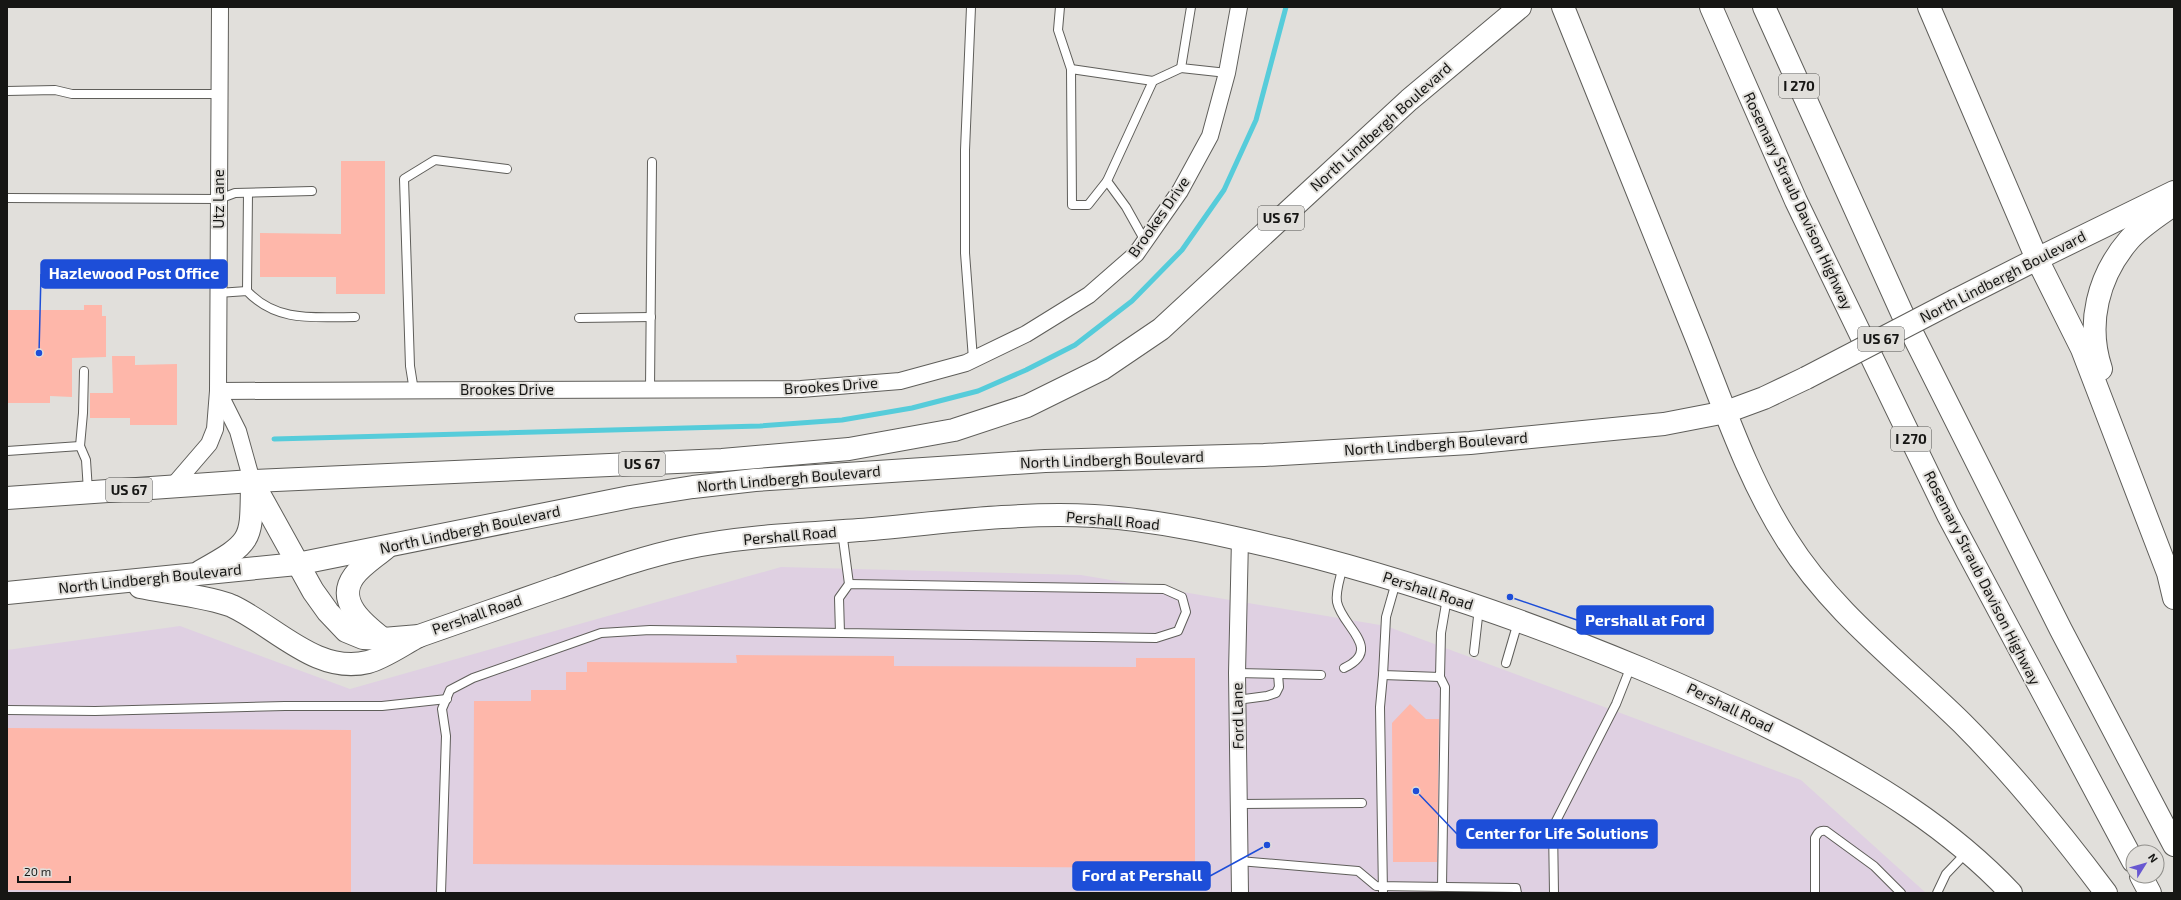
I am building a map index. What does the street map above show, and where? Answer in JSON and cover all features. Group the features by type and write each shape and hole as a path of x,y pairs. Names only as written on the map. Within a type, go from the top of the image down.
{"main road":[{"name":"North Lindbergh Boulevard","path":"7,498 252,481 650,464 793,454 849,448 954,430 1027,406 1102,369 1161,329 1234,264 1294,205 1499,17 1520,7"},
{"path":"1564,7 1726,412 1758,487 1787,540 1826,593 1961,722 2014,777 2060,832 2106,893"},
{"name":"Rosemary Straub Davison Highway","path":"1710,7 1796,201 1948,515 2125,846"},
{"name":"I 270","path":"1764,7 1902,313 2053,616 2174,845"},
{"path":"1929,7 2037,260 2082,349 2129,468 2168,573 2174,598"},
{"name":"North Lindbergh Boulevard","path":"7,594 297,564 388,547 630,497 693,487 755,480 1045,461 1264,455 1470,443 1664,424 1726,412 1764,398 1806,378 1956,300 2174,192"},
{"path":"2129,468 2095,352 2093,322 2099,295 2109,267 2130,239 2174,204"},
{"path":"194,575 229,556 242,545 250,533 252,481"},
{"name":"Pershall Road","path":"252,481 297,564 328,612 346,631 363,638 383,639 419,636 588,576 687,548 738,540 979,518 1090,516 1136,520 1240,539 1344,564 1479,607 1631,664 1695,691 1839,764 1928,820 1968,851 2010,893"},
{"path":"383,639 357,616 349,601 348,587 355,575 388,547"},
{"path":"117,583 230,606 307,652 325,660 346,665 369,662 419,636"},
{"path":"2145,884 2150,893"}],"street":[{"name":"Utz Lane","path":"172,487 209,444 214,429 218,391 220,7"},
{"name":"Brookes Drive","path":"218,391 801,390 900,382 973,359 1026,334 1089,295 1136,254 1180,191 1210,136 1227,72 1239,7"},
{"name":"Utz Lane","path":"218,391 238,431 252,481"},
{"name":"Ford Lane","path":"1240,539 1237,673 1240,804 1240,893"}],"lane":[{"path":"972,7 965,150 965,254 973,359"},
{"path":"1060,7 1058,30 1071,69 1072,206 1088,205 1107,182 1154,81"},
{"path":"1181,68 1191,7"},
{"path":"1071,69 1154,81 1181,68 1227,72"},
{"path":"7,91 56,90 72,94 220,94"},
{"path":"414,391 410,366 404,179 435,160 507,169"},
{"path":"650,390 652,162"},
{"path":"1107,182 1126,207 1145,241"},
{"path":"7,198 219,199 235,193 312,191"},
{"path":"248,193 247,291 255,300 271,310 299,317 355,317"},
{"path":"218,293 247,291"},
{"path":"579,318 651,317"},
{"path":"84,372 80,446 86,460 88,493"},
{"path":"7,451 80,446"},
{"path":"840,633 839,598 849,584 842,531"},
{"path":"1344,564 1337,600 1340,611 1357,634 1361,643 1361,653 1356,663 1344,668"},
{"path":"1384,890 1380,707 1386,617 1396,581"},
{"path":"441,893 446,736 442,709 450,690 473,678 601,633 650,630 1156,638 1178,632 1186,612 1182,596 1164,589 849,584"},
{"path":"1442,887 1445,687 1440,677 1441,633 1447,597"},
{"path":"1474,652 1479,607"},
{"path":"1506,663 1518,621"},
{"path":"1554,893 1554,827 1616,704 1631,664"},
{"path":"1237,673 1308,676 1321,675"},
{"path":"1237,700 1267,696 1276,693 1279,687 1278,674"},
{"path":"1383,675 1440,677"},
{"path":"7,710 382,706 447,699"},
{"path":"1240,804 1362,803"},
{"path":"1815,893 1815,838 1817,833 1822,830 1826,831 1874,866 1901,893"},
{"path":"1937,893 1946,874 1968,851"},
{"path":"1239,861 1358,871 1376,886 1384,890 1442,887 1516,888 1516,893"}],"shaded area":[{"path":"781,567 1081,575 1386,626 1801,780 1926,893 7,893 7,650 180,626 350,689"}],"building":[{"path":"341,161 385,161 385,294 336,294 336,277 260,277 260,233 341,234"},
{"path":"84,305 102,305 102,316 106,316 106,357 72,358 72,397 50,396 50,403 7,403 7,310 84,310"},
{"path":"112,356 135,356 135,365 177,364 177,425 130,425 130,418 90,418 90,393 113,393"},
{"path":"736,655 894,656 894,666 1136,667 1136,658 1195,658 1195,868 473,864 474,701 531,701 531,690 566,690 566,672 587,672 587,662 737,663"},
{"path":"1410,704 1426,719 1439,719 1437,862 1393,862 1392,723"},
{"path":"7,728 351,730 351,892 7,890"}],"waterway":[{"path":"274,439 760,426 842,420 912,408 978,391 1026,370 1075,345 1132,301 1182,250 1224,190 1256,120 1286,7"}],"place":[{"name":"Hazlewood Post Office","path":"39,353"},
{"name":"Pershall at Ford","path":"1510,597"},
{"name":"Center for Life Solutions","path":"1416,791"},
{"name":"Ford at Pershall","path":"1267,845"}]}
